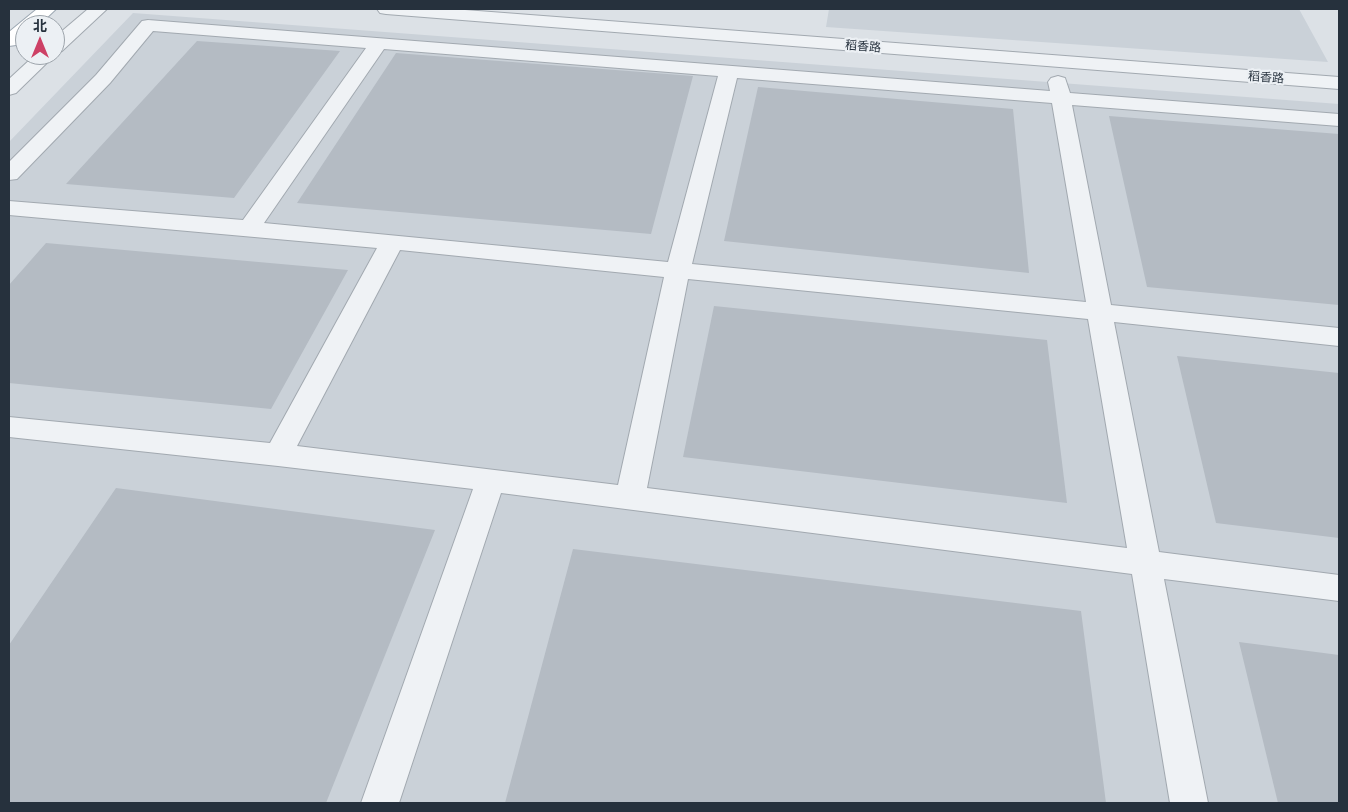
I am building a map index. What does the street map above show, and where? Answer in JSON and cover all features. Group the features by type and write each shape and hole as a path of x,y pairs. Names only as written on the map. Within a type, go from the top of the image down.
{"street":[{"path":"65,38 98,9"},
{"name":"稻香路","path":"386,9 1339,84"},
{"path":"9,174 103,79 148,25 378,45 1339,120"},
{"path":"249,228 378,45"},
{"path":"1054,62 1189,803"},
{"path":"9,89 35,65"},
{"path":"630,498 678,270 729,71"},
{"path":"9,208 249,228 1339,337"},
{"path":"278,455 392,242"},
{"path":"9,427 278,455 491,480 1339,588"},
{"path":"380,803 491,480"}],"shaded area":[{"path":"829,9 1299,9 1328,62 826,27"},
{"path":"133,13 1339,104 1339,803 9,803 9,142"}],"building":[{"path":"197,41 340,51 234,198 66,184"},
{"path":"396,53 693,76 651,234 297,203"},
{"path":"758,87 1013,109 1029,273 724,241"},
{"path":"1109,116 1339,134 1339,305 1147,287"},
{"path":"46,243 348,270 271,409 9,383 9,285"},
{"path":"714,306 1047,340 1067,503 683,457"},
{"path":"1177,356 1339,373 1339,538 1216,523"},
{"path":"116,488 435,530 326,803 9,803 9,645"},
{"path":"573,549 1081,611 1106,803 505,803"},
{"path":"1239,642 1339,655 1339,803 1278,803"}]}
